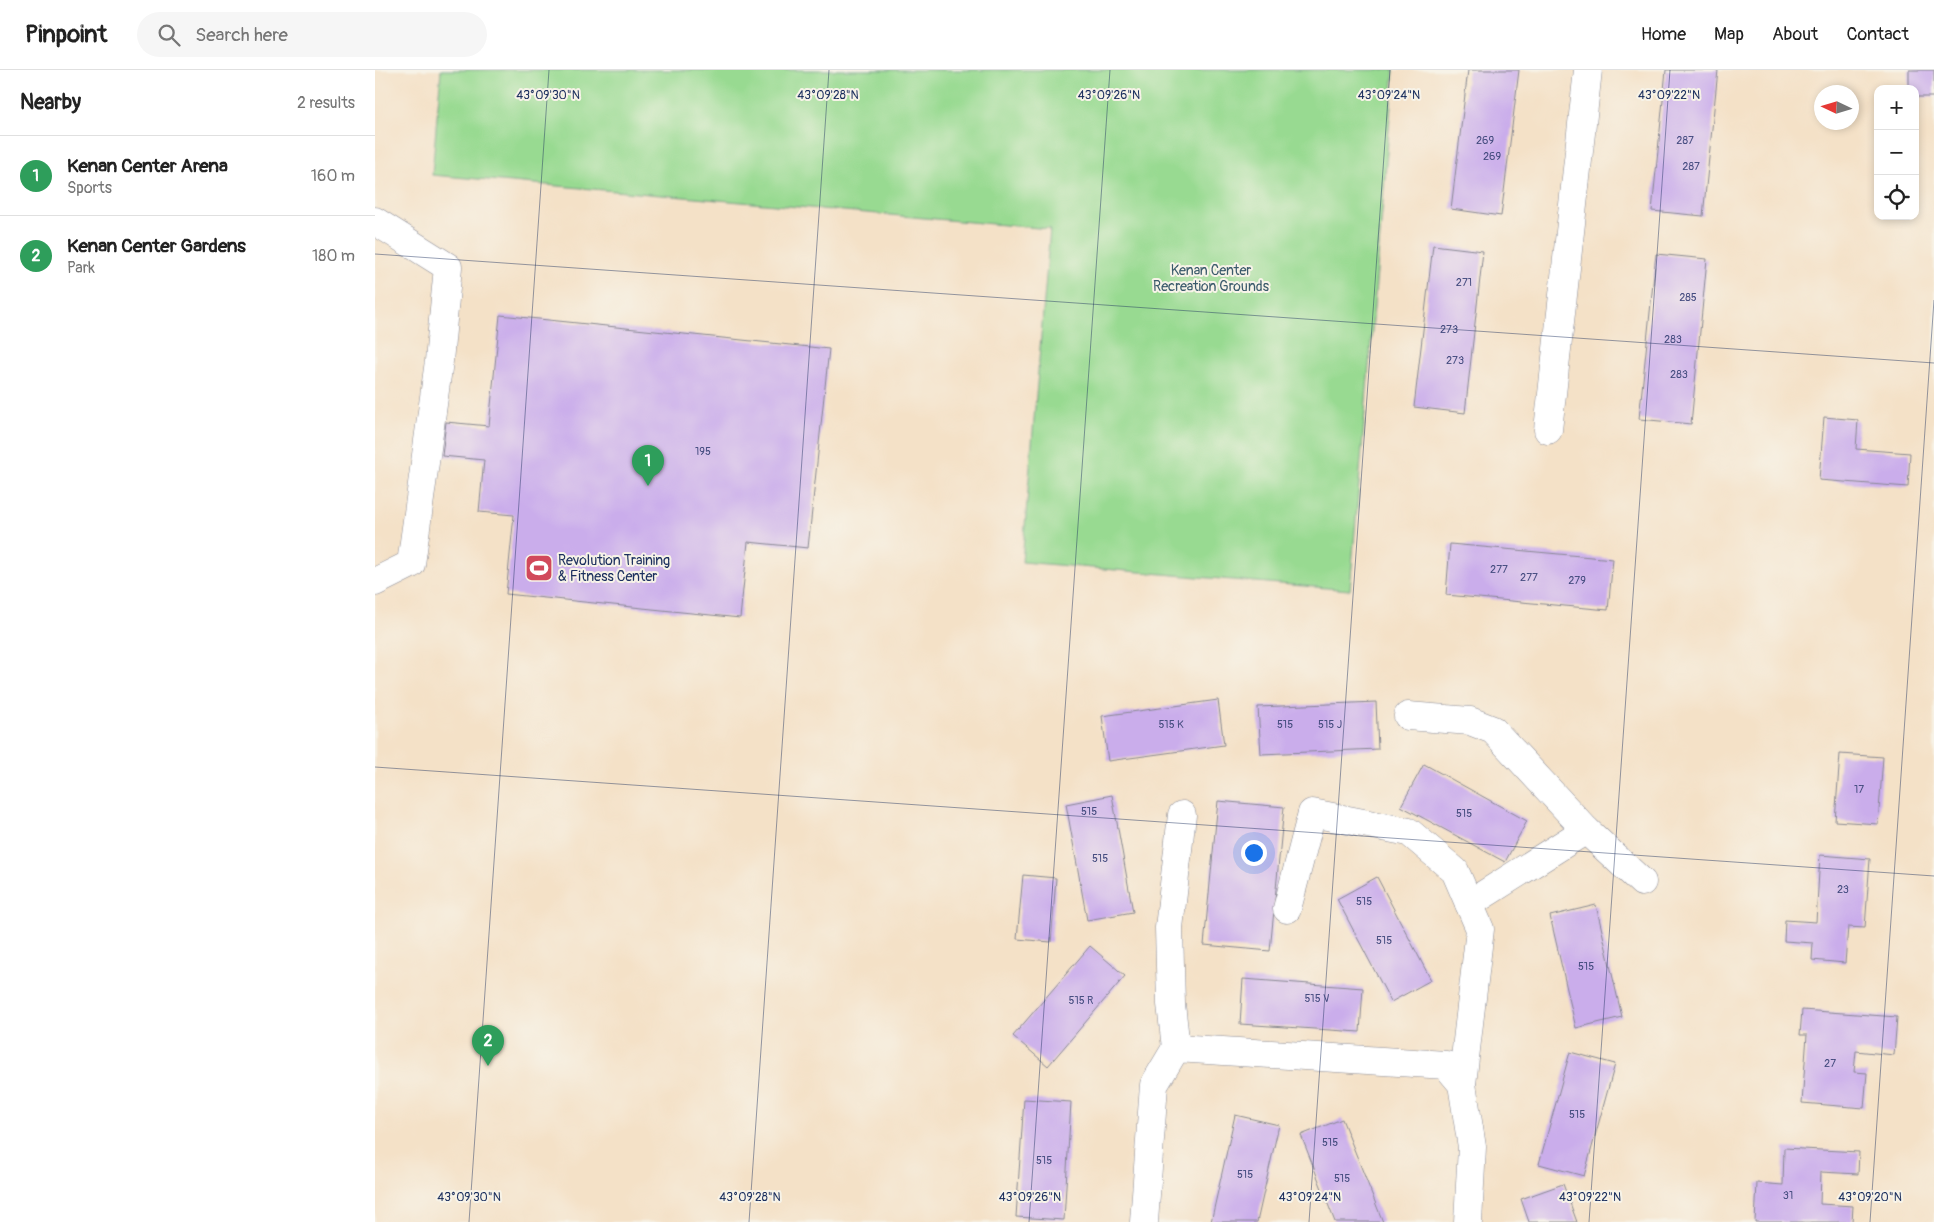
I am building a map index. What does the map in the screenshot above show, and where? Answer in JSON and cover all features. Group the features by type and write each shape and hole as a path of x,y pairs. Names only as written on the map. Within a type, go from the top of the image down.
{"lane":[{"path":"1549,430 1588,70"},
{"path":"375,221 448,268 439,361 411,564 375,582"},
{"path":"1408,716 1470,721 1493,730 1586,830 1642,882"},
{"path":"1287,910 1312,813 1409,832 1455,871 1480,929 1462,1084 1472,1147 1468,1222"},
{"path":"1144,1222 1154,1085 1176,1048 1171,1004 1169,928 1182,815"},
{"path":"1469,904 1586,830"},
{"path":"1176,1048 1446,1065 1462,1084"}],"green space":[{"name":"Kenan Center Recreation Grounds","path":"441,70 1394,70 1350,590 1022,562 1050,229 432,175"}],"building":[{"path":"1468,70 1519,70 1501,216 1451,209"},
{"path":"1666,70 1718,70 1703,216 1652,211"},
{"path":"1909,70 1934,70 1934,97 1919,97 1919,85 1909,85"},
{"path":"1433,245 1483,251 1465,413 1414,407"},
{"path":"1656,254 1707,259 1691,424 1639,419"},
{"path":"500,315 829,349 808,548 748,542 740,618 506,594 514,515 479,512 484,460 442,456 446,422 489,426"},
{"path":"1824,417 1858,420 1856,449 1910,453 1908,487 1819,480"},
{"path":"1450,544 1613,559 1608,610 1446,595"},
{"path":"1218,700 1224,745 1108,761 1102,716"},
{"path":"1376,702 1378,749 1261,754 1258,707"},
{"path":"1840,754 1883,757 1878,824 1835,821"},
{"path":"1424,764 1527,821 1505,862 1401,806"},
{"path":"1112,795 1133,912 1087,920 1066,804"},
{"path":"1218,801 1284,807 1270,951 1204,945"},
{"path":"1820,855 1870,859 1865,928 1848,927 1845,963 1812,960 1813,943 1784,941 1785,920 1816,922"},
{"path":"1023,875 1056,878 1051,942 1017,939"},
{"path":"1377,877 1431,980 1391,1002 1337,899"},
{"path":"1596,905 1622,1017 1576,1028 1550,916"},
{"path":"1090,946 1125,976 1048,1066 1013,1036"},
{"path":"1243,979 1363,988 1360,1032 1240,1024"},
{"path":"1802,1010 1897,1017 1894,1055 1856,1051 1854,1072 1867,1073 1864,1108 1802,1103 1807,1035 1800,1035"},
{"path":"1570,1052 1615,1064 1584,1176 1539,1164"},
{"path":"1024,1099 1071,1102 1064,1220 1016,1217"},
{"path":"1235,1115 1279,1125 1257,1222 1211,1222"},
{"path":"1342,1119 1383,1222 1335,1222 1301,1135"},
{"path":"1784,1148 1859,1152 1858,1174 1821,1172 1820,1204 1853,1206 1852,1222 1755,1222 1757,1183 1783,1185"},
{"path":"1563,1184 1577,1222 1529,1222 1521,1199"}],"place":[{"name":"Kenan Center Arena","path":"648,486"},
{"name":"Revolution Training & Fitness Center","path":"539,568"},
{"name":"Kenan Center Gardens","path":"488,1066"}]}
